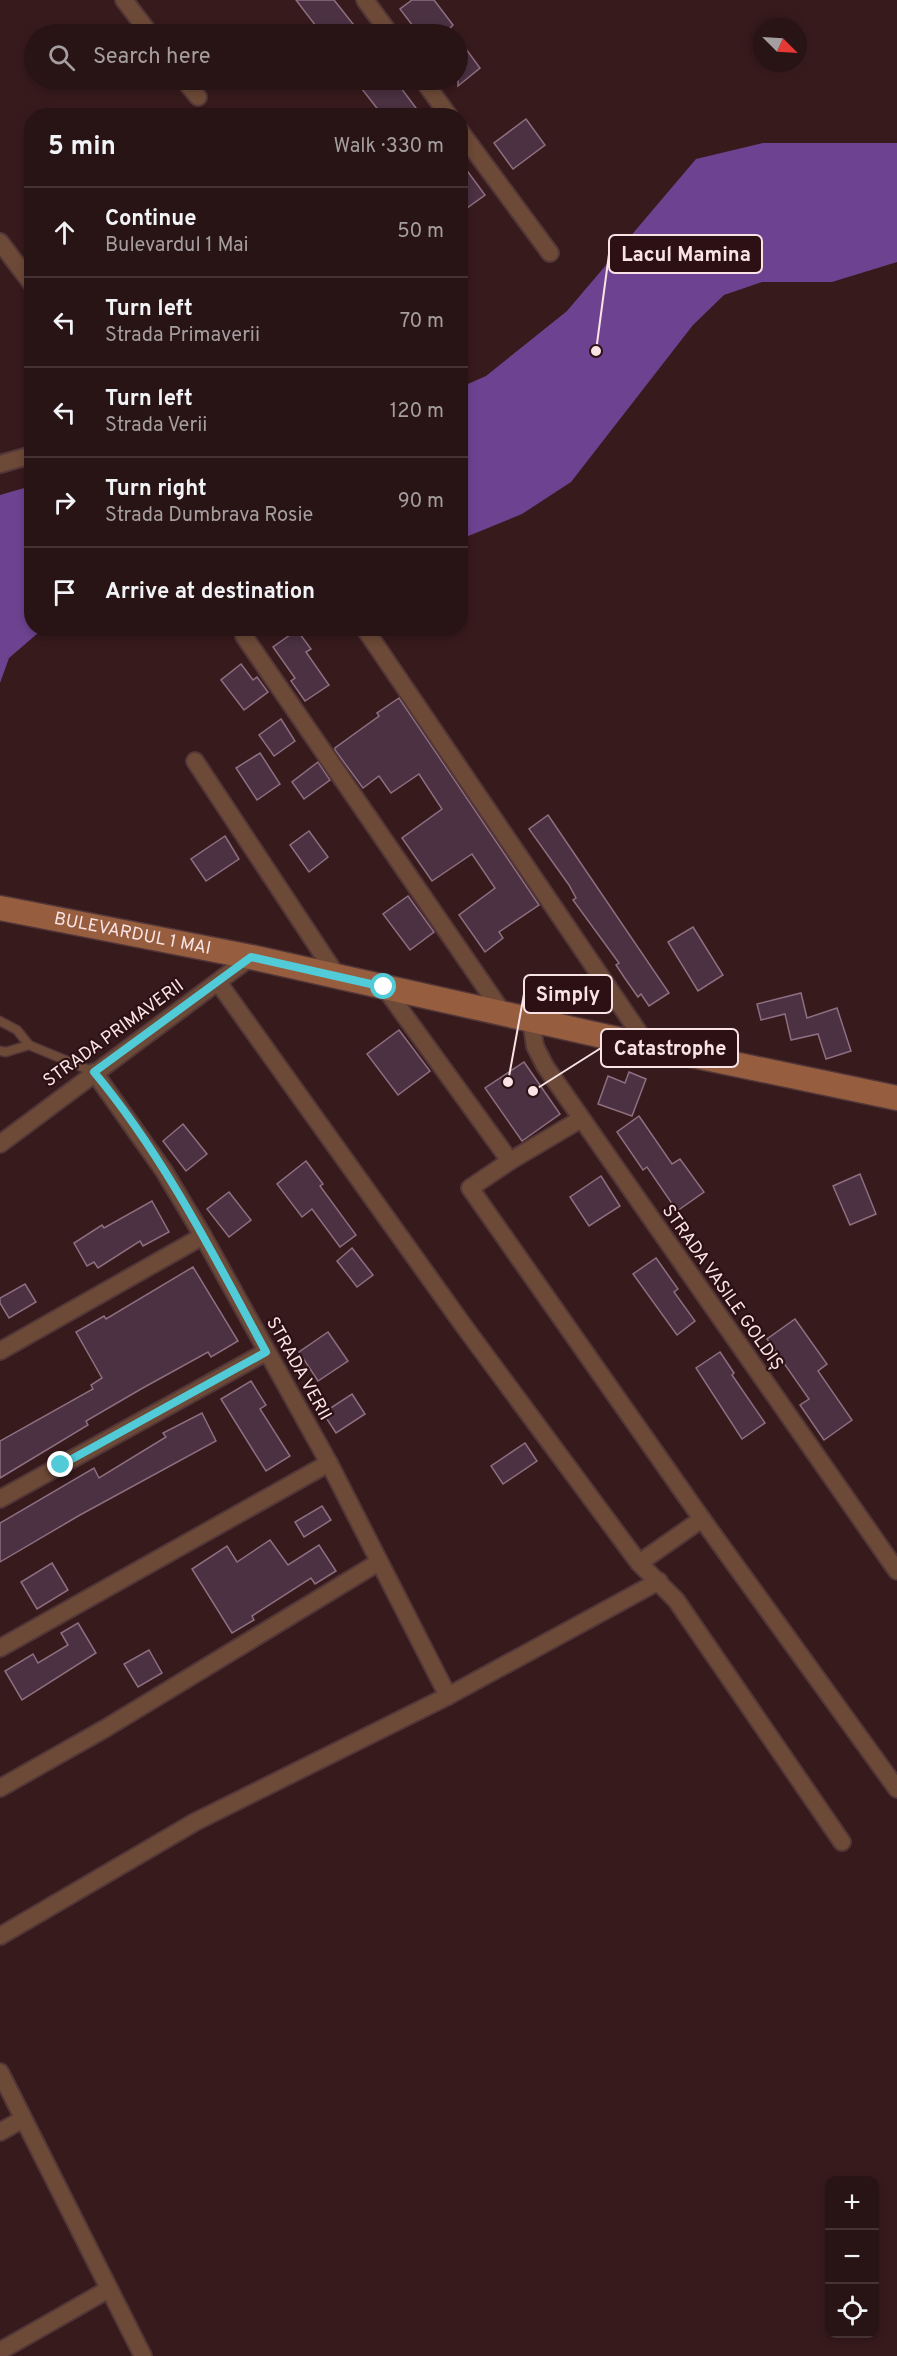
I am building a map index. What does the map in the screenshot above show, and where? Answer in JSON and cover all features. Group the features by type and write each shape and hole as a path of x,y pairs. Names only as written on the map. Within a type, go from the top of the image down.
{"main road":[{"name":"BULEVARDUL 1 MAI","path":"0,908 251,957 648,1046 897,1098"}],"street":[{"path":"124,0 142,24"},
{"path":"365,0 383,24"},
{"path":"192,90 198,98"},
{"path":"430,90 443,108"},
{"path":"468,142 550,253"},
{"path":"0,242 24,274"},
{"path":"0,464 24,457"},
{"path":"244,636 503,1014"},
{"path":"370,636 648,1046"},
{"path":"195,761 337,976"},
{"name":"STRADA PRIMAVERII","path":"0,1144 251,957"},
{"path":"218,982 466,1329 639,1563 659,1581 683,1610 842,1842"},
{"path":"384,987 510,1161"},
{"name":"STRADA VASILE GOLDIȘ","path":"531,1020 535,1046 545,1066 897,1571"},
{"name":"STRADA VERII","path":"94,1072 164,1171 203,1236 329,1463 448,1696"},
{"path":"581,1119 510,1161 470,1188 702,1520 897,1788"},
{"path":"0,1351 203,1236"},
{"path":"0,1499 266,1352"},
{"path":"0,1648 329,1463"},
{"path":"639,1563 702,1520"},
{"path":"0,1788 106,1728 379,1562"},
{"path":"0,1936 195,1822 448,1696 659,1581"},
{"path":"0,2072 143,2356"},
{"path":"0,2132 23,2119"},
{"path":"0,2351 109,2289"}],"lane":[{"path":"0,1021 16,1030 29,1045 94,1072"},
{"path":"0,1051 6,1052 29,1045"}],"shaded area":[{"path":"763,143 897,143 897,262 832,282 762,282 724,295 693,325 571,482 522,514 468,536 468,384 486,376 567,311 696,159"},
{"path":"24,488 24,636 35,636 9,658 0,683 0,495"}],"building":[{"path":"296,0 334,0 353,24 314,24"},
{"path":"412,0 434,0 452,24 411,24 400,9"},
{"path":"468,52 480,68 468,78"},
{"path":"363,90 402,90 416,108 377,108"},
{"path":"526,119 545,145 513,169 494,143"},
{"path":"468,172 485,195 468,207"},
{"path":"289,636 301,636 311,649 306,652 329,685 305,701 291,681 295,678 273,647"},
{"path":"241,664 253,680 257,677 268,692 244,710 221,680"},
{"path":"399,698 539,905 499,932 503,938 485,952 459,915 495,888 472,854 432,881 402,838 442,809 419,774 391,793 379,776 363,788 335,750 379,716 377,713"},
{"path":"281,719 295,741 274,756 259,735"},
{"path":"260,753 280,784 257,800 236,768"},
{"path":"318,762 330,780 304,799 292,782"},
{"path":"548,815 669,993 649,1006 641,994 638,997 624,977 616,965 619,963 573,900 576,898 569,885 529,829"},
{"path":"309,831 328,857 309,872 290,845"},
{"path":"225,836 239,859 206,881 191,859"},
{"path":"408,896 434,932 410,950 383,914"},
{"path":"693,927 723,975 698,991 668,942"},
{"path":"801,993 807,1018 837,1008 851,1051 826,1059 818,1034 791,1040 785,1014 761,1020 757,1004"},
{"path":"399,1030 430,1071 398,1095 367,1054"},
{"path":"524,1062 560,1114 522,1141 485,1088"},
{"path":"629,1072 646,1079 632,1116 598,1104 608,1076 625,1083"},
{"path":"639,1116 672,1164 680,1159 704,1192 677,1211 647,1167 643,1170 617,1132"},
{"path":"183,1124 207,1154 186,1171 163,1141"},
{"path":"306,1161 323,1184 320,1186 356,1235 340,1247 312,1209 302,1217 277,1184"},
{"path":"860,1174 876,1214 850,1225 833,1186"},
{"path":"601,1176 620,1206 589,1226 570,1197"},
{"path":"229,1192 251,1220 229,1237 207,1209"},
{"path":"152,1201 169,1232 143,1246 140,1241 98,1268 94,1262 87,1266 74,1243 102,1225 104,1228"},
{"path":"352,1248 373,1275 357,1287 337,1261"},
{"path":"656,1258 678,1289 674,1292 695,1321 677,1335 633,1274"},
{"path":"193,1267 238,1341 211,1357 208,1352 141,1389 86,1421 88,1425 0,1478 0,1441 93,1389 91,1385 102,1378 76,1332 104,1316 106,1319"},
{"path":"25,1284 36,1302 9,1318 0,1303 0,1298"},
{"path":"795,1319 827,1364 818,1371 852,1420 824,1440 800,1405 809,1399 767,1339"},
{"path":"328,1332 348,1361 318,1381 299,1352"},
{"path":"720,1352 734,1373 732,1375 765,1423 742,1439 696,1368"},
{"path":"251,1381 266,1405 260,1409 290,1456 266,1471 221,1399"},
{"path":"352,1394 365,1414 336,1433 323,1413"},
{"path":"202,1413 216,1441 80,1515 0,1562 0,1523 94,1468 99,1478 166,1437 163,1433"},
{"path":"525,1443 537,1461 503,1484 491,1466"},
{"path":"322,1506 331,1520 304,1537 295,1522"},
{"path":"270,1540 288,1565 319,1545 336,1571 315,1584 311,1578 252,1616 254,1620 232,1633 192,1569 227,1546 237,1562"},
{"path":"52,1563 68,1590 37,1609 21,1582"},
{"path":"78,1623 96,1653 22,1700 5,1671 33,1654 38,1663 68,1645 61,1633"},
{"path":"149,1650 162,1673 138,1687 124,1664"}],"place":[{"name":"Lacul Mamina","path":"596,351"},
{"name":"Simply","path":"508,1082"},
{"name":"Catastrophe","path":"533,1091"}],"route":[{"path":"61,1465 266,1352 203,1236 164,1171 94,1072 251,957 384,987"}]}
